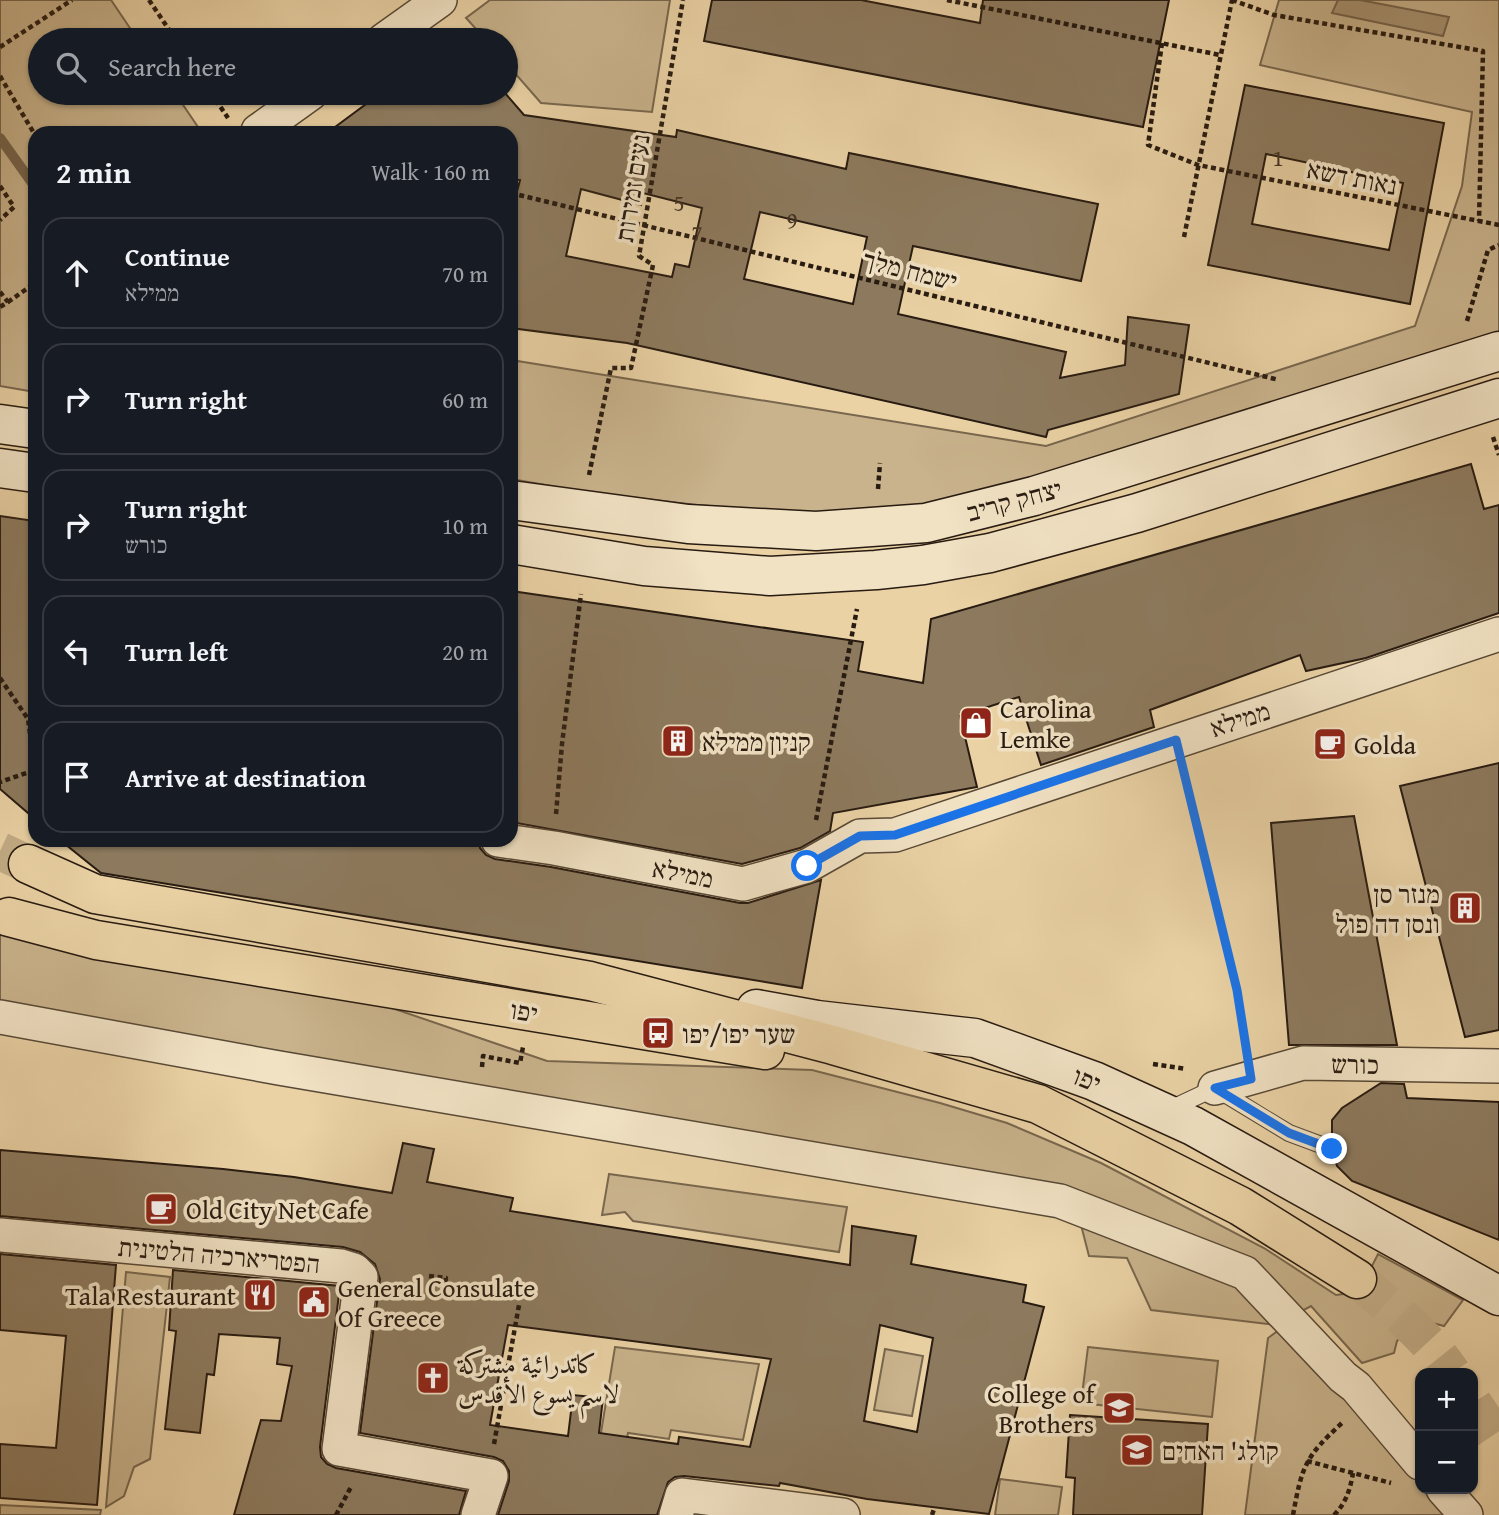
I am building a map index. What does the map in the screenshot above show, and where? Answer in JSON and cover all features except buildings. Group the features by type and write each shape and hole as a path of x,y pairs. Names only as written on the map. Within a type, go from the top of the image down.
{"highway":[{"name":"יפו","path":"28,864 95,894 590,981 833,1045 1038,1104 1240,1206 1357,1279"},
{"name":"יפו","path":"9,917 96,940 816,1059 889,1079 1038,1104"}],"street":[{"path":"401,28 440,0"},
{"path":"247,126 288,105"},
{"name":"יצחק קריב","path":"518,501 688,524 816,531 926,523 1034,496 1499,351"},
{"name":"יצחק קריב","path":"518,545 644,566 770,576 923,565 990,553 1495,415"},
{"path":"0,424 28,428"},
{"path":"0,468 28,472"},
{"name":"ממילא","path":"518,843 743,884 807,866 860,836 895,835 1499,634"},
{"name":"יפו","path":"590,981 817,1020 975,1038 1094,1081 1194,1126 1499,1296"},
{"path":"0,1017 279,1068 1060,1201 1245,1273 1367,1400 1415,1457"},
{"name":"כורש","path":"1215,1088 1303,1063 1499,1066"},
{"name":"הפטריארכיה הלטינית","path":"0,1235 341,1266 354,1270 361,1277 339,1448 486,1475"},
{"path":"478,1515 491,1476 486,1475"},
{"path":"1447,1494 1466,1515"},
{"path":"676,1515 682,1495 843,1515"}],"lane":[{"path":"1163,1114 1180,1103 1215,1088 1289,1133 1332,1149"}],"path":[{"path":"29,28 72,0"},
{"path":"149,0 168,28"},
{"name":"נעים זמירות","path":"596,437 611,368 631,368 653,265 639,256 683,0"},
{"path":"947,0 1220,55"},
{"path":"1184,237 1232,0 1274,15 1483,51 1479,221"},
{"path":"0,47 28,29"},
{"name":"נאות דשא","path":"1162,43 1148,145 1198,165 1499,225"},
{"path":"0,76 30,126"},
{"path":"223,105 244,126"},
{"path":"0,186 14,207 0,220"},
{"name":"ישמח מלך","path":"518,195 1287,382"},
{"path":"0,307 28,288"},
{"path":"0,292 8,302"},
{"path":"1495,415 1499,455"},
{"path":"554,848 562,744 579,605"},
{"path":"822,789 848,647"},
{"path":"0,678 28,719"},
{"path":"1176,740 1237,990 1251,1079"},
{"path":"0,782 28,772"},
{"path":"492,1071 481,1070 483,1056 520,1063 531,1012"},
{"path":"429,1276 446,1278 444,1291"},
{"path":"486,1475 493,1452 519,1305"},
{"path":"1293,1515 1307,1461 1319,1444 1367,1400"},
{"path":"1307,1461 1392,1483"},
{"path":"1334,1515 1349,1492 1353,1473"}],"shaded area":[{"path":"0,0 111,0 130,28 28,28 28,105 183,105 197,126 28,126 28,391 0,386"},
{"path":"490,0 670,0 652,112 541,103 518,77 518,28 475,28 466,18"},
{"path":"1279,0 1499,0 1499,339 1008,489 943,503 809,514 697,505 586,492 518,480 518,361 1046,446 1415,326 1462,186 1472,112 1260,65"},
{"path":"1338,0 1360,0 1449,17 1443,36 1332,13"},
{"path":"0,925 345,992 547,1061 812,1070 1007,1123 1101,1163 1264,1248 1336,1295 1359,1292 1378,1254 1463,1300 1444,1326 1418,1319 1397,1341 1394,1353 1362,1363 1311,1306 1276,1325 1151,1310 1127,1258 1089,1256 1080,1221 0,1006"},
{"path":"609,1174 847,1207 839,1252 633,1221 625,1212 602,1215"},
{"path":"126,1272 170,1277 150,1459 134,1467 124,1496 106,1507"},
{"path":"1286,1325 1415,1468 1415,1494 1437,1494 1453,1515 1245,1515 1268,1338"},
{"path":"615,1347 759,1364 743,1440 671,1430 669,1439 628,1433 622,1465 596,1463"},
{"path":"1088,1347 1218,1361 1212,1417 1081,1403"},
{"path":"885,1349 923,1356 912,1416 874,1410"},
{"path":"1000,1479 1062,1487 1058,1515 995,1515"},
{"path":"0,1505 101,1510 100,1515 0,1515"}],"waterway":[{"path":"0,138 28,177"}],"tunnel":[{"path":"0,851 28,864"},
{"path":"1357,1279 1420,1335 1448,1368"},
{"path":"1478,1410 1499,1442"}],"place":[{"name":"Carolina Lemke","path":"976,723"},
{"name":"קניון ממילא","path":"678,741"},
{"name":"Golda","path":"1330,744"},
{"name":"מנזר סן ונסן דה פול","path":"1465,908"},
{"name":"שער יפו/יפו","path":"658,1033"},
{"name":"Old City Net Cafe","path":"161,1209"},
{"name":"Tala Restaurant","path":"260,1295"},
{"name":"General Consulate Of Greece","path":"314,1302"},
{"name":"كاتدرائية مشتركة لاسم يسوع الأقدس","path":"433,1378"},
{"name":"College of Brothers","path":"1119,1408"},
{"name":"קולג' האחים","path":"1137,1450"}],"route":[{"path":"807,866 860,836 895,835 1176,740 1237,990 1251,1079 1215,1088 1289,1133 1332,1149"}]}
